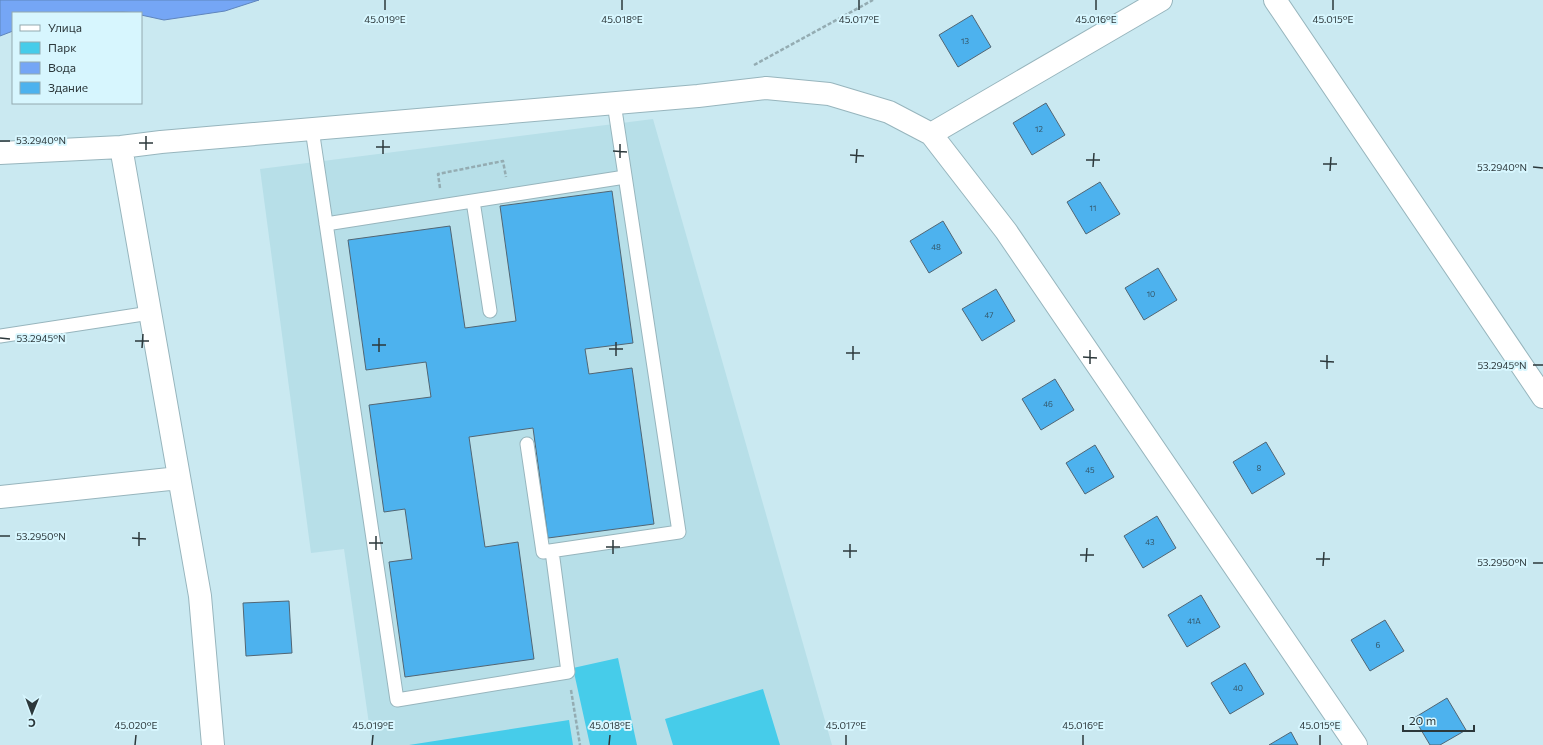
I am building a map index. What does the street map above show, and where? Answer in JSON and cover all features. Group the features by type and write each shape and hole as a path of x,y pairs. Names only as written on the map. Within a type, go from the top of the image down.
{"street":[{"path":"931,134 1161,0"},
{"path":"1275,0 1543,397"},
{"path":"0,153 121,148 161,142 614,104 766,88 828,94 889,112 931,134 1006,230 1356,745"},
{"path":"121,148 200,596 213,745"},
{"path":"0,497 179,478"}],"lane":[{"path":"527,444 543,552 679,532 614,104"},
{"path":"312,129 397,700 568,672 552,551"},
{"path":"326,224 625,177"},
{"path":"473,201 490,311"},
{"path":"0,336 150,313"}],"path":[{"path":"747,69 873,0"},
{"path":"444,205 438,174 503,161 510,195"},
{"path":"568,672 580,745"}],"shaded area":[{"path":"653,119 832,745 372,745 344,549 311,553 260,169"}],"green space":[{"path":"618,658 637,745 590,745 573,668"},
{"path":"763,689 780,745 673,745 665,719"},
{"path":"569,720 573,745 409,745"}],"water":[{"path":"0,0 259,0 225,11 164,20 142,15 142,12 12,12 12,31 0,36"}],"building":[{"path":"972,15 991,47 958,67 939,35"},
{"path":"1046,103 1065,135 1032,155 1013,123"},
{"path":"1100,182 1120,214 1086,234 1067,202"},
{"path":"612,191 633,343 585,349 589,374 632,368 654,524 548,538 533,428 469,437 485,547 518,542 534,659 405,677 389,562 412,559 405,509 384,512 369,405 431,397 426,362 366,370 348,240 450,226 465,328 516,321 500,206"},
{"path":"943,221 962,253 929,273 910,241"},
{"path":"1158,268 1177,300 1144,320 1125,288"},
{"path":"996,289 1015,321 982,341 962,309"},
{"path":"1055,379 1074,410 1041,430 1022,399"},
{"path":"1266,442 1285,474 1252,494 1233,462"},
{"path":"1095,445 1114,477 1085,494 1066,463"},
{"path":"1157,516 1176,548 1143,568 1124,536"},
{"path":"1201,595 1220,627 1187,647 1168,615"},
{"path":"289,601 292,653 246,656 243,603"},
{"path":"1385,620 1404,651 1370,671 1351,640"},
{"path":"1245,663 1264,694 1230,714 1211,683"},
{"path":"1447,698 1466,730 1440,745 1430,745 1414,718"},
{"path":"1291,732 1298,745 1269,745"}]}
